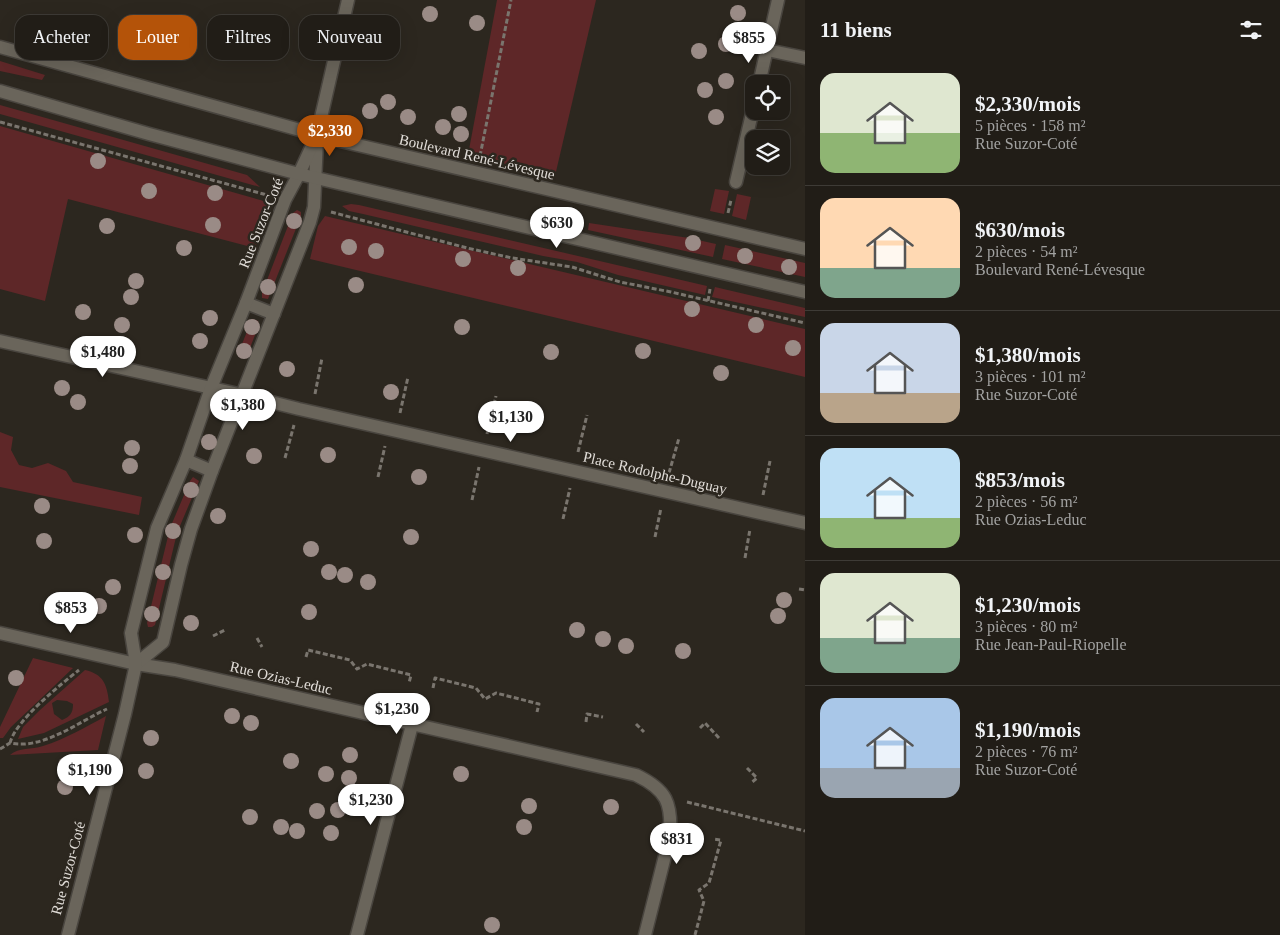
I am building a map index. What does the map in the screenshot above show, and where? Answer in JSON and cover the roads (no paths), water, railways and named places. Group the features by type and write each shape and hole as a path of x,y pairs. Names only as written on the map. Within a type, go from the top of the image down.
{"street":[{"path":"136,664 163,642 191,529 314,207 317,135 348,0"},
{"path":"761,75 778,0"},
{"name":"Boulevard René-Lévesque","path":"0,47 317,135 805,249"},
{"path":"767,50 805,58"},
{"path":"0,91 149,134 299,174 805,292"},
{"path":"734,187 750,120"},
{"name":"Rue Suzor-Coté","path":"68,935 136,664 131,633 157,528 186,460 211,388 285,200 317,135"},
{"path":"246,303 274,314"},
{"name":"Place Rodolphe-Duguay","path":"0,341 805,523"},
{"path":"186,460 212,471"},
{"name":"Rue Ozias-Leduc","path":"0,633 136,664 182,672 636,775 652,784 665,797 671,821 670,836 645,935"},
{"path":"357,935 412,725"}]}
